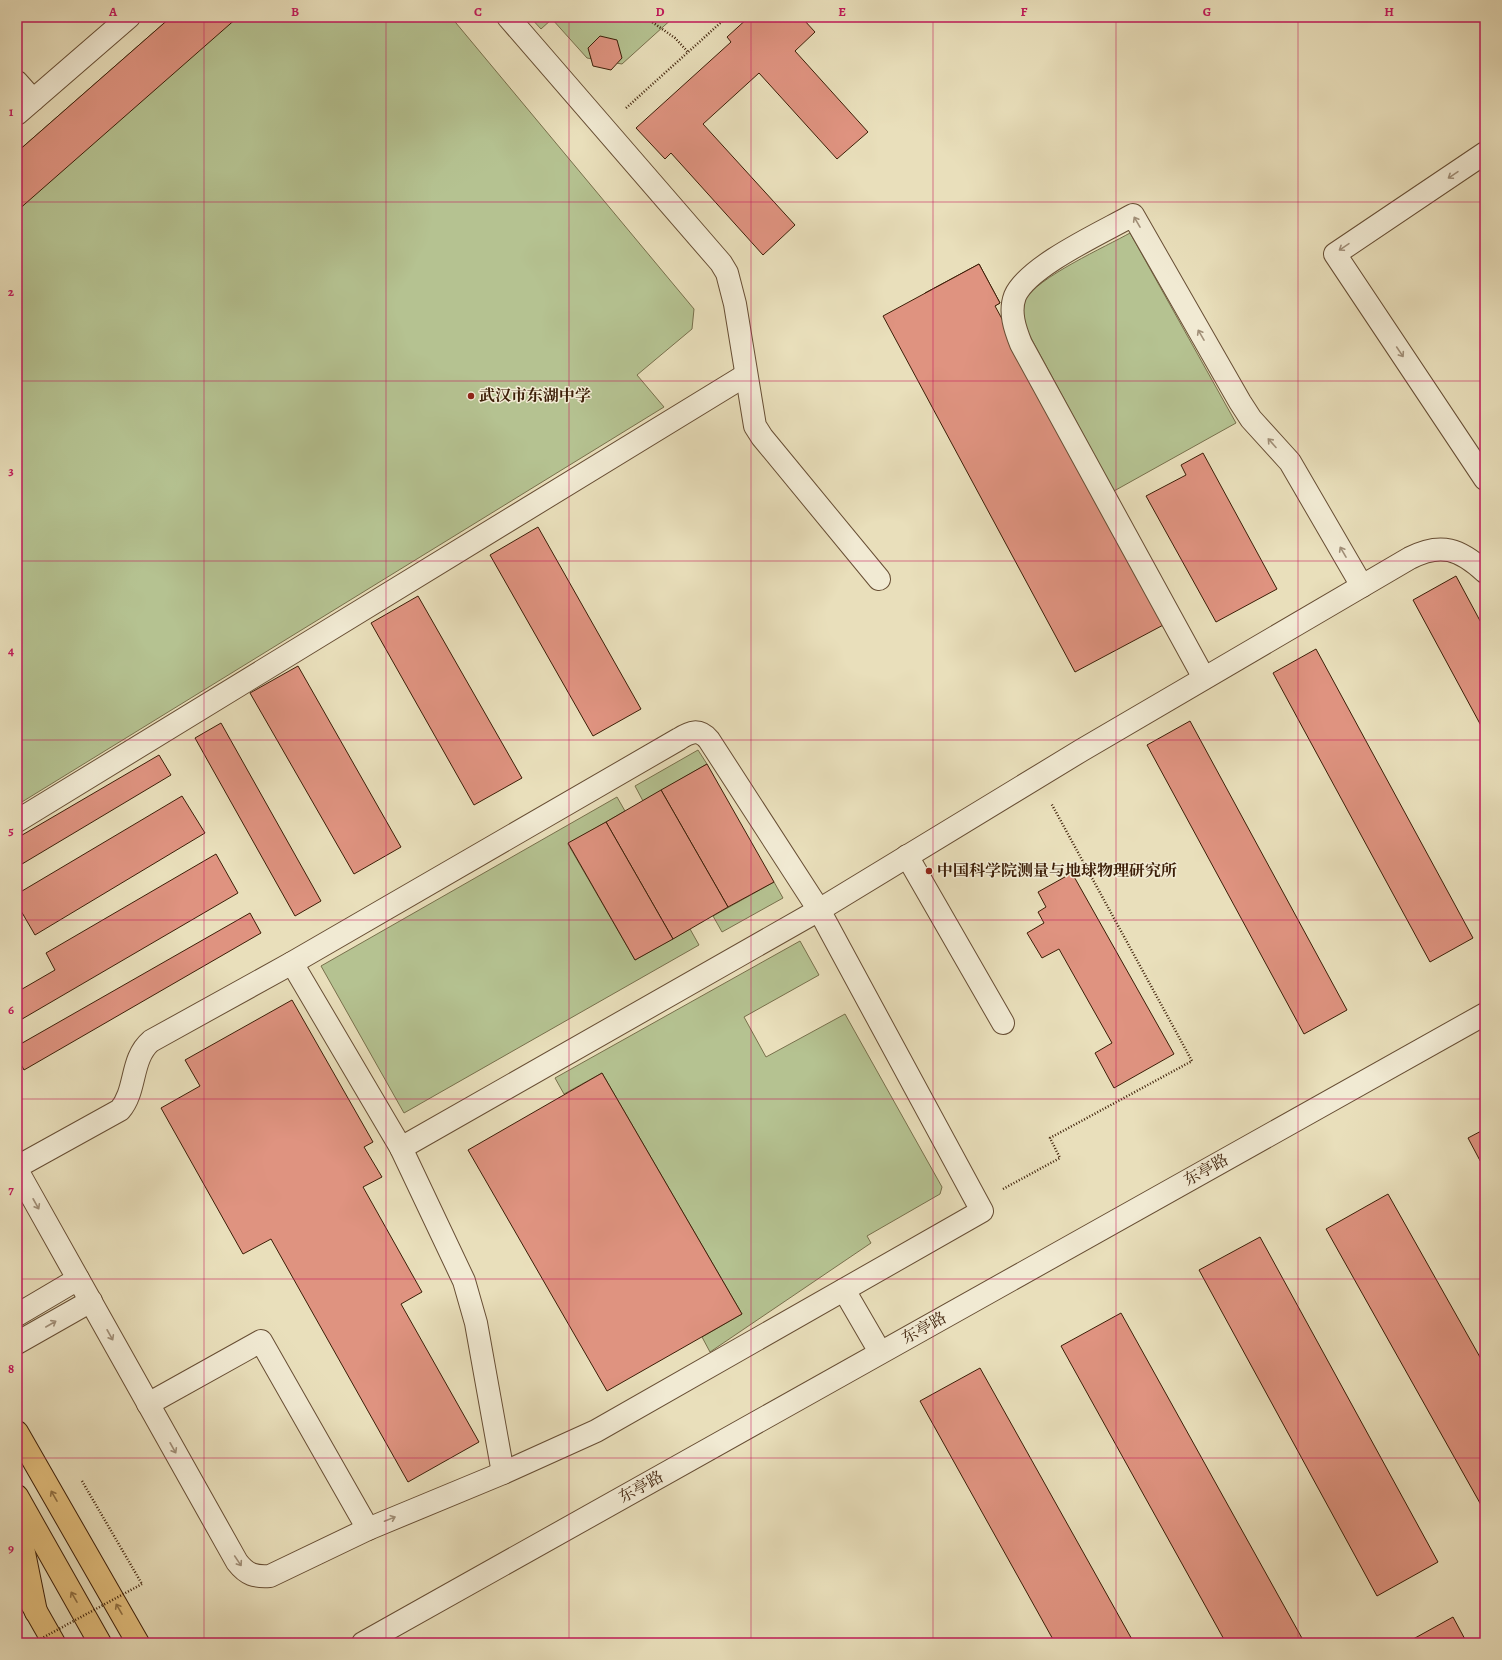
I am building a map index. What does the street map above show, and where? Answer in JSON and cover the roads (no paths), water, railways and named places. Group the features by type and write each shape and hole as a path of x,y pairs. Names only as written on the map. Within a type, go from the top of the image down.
{"highway":[{"path":"17,1432 138,1643"},
{"path":"17,1496 100,1643"},
{"path":"17,1518 36,1612"},
{"path":"17,1578 54,1643"}],"street":[{"path":"17,82 25,107 129,17"},
{"path":"508,17 713,252 727,273 735,304 755,426 762,437 878,579"},
{"path":"1485,154 1335,254 1485,479"},
{"path":"1204,678 1021,344 1014,327 1012,311 1015,296 1023,284 1042,266 1133,215 1240,402 1251,419 1290,462 1306,487 1362,586"},
{"path":"17,821 746,375"},
{"path":"401,1148 819,910 1037,777 1410,558 1435,548 1457,553 1485,572"},
{"path":"17,1167 120,1110 129,1096 142,1048 151,1041 292,963 679,739 696,732 701,732 709,740 819,910 982,1211 596,1431 503,1473 368,1528 270,1576 257,1577 246,1572 237,1562 17,1170"},
{"path":"907,856 1003,1023"},
{"path":"292,963 401,1148 464,1281 476,1323 503,1473"},
{"name":"东亭路","path":"363,1643 1485,1014"},
{"path":"17,1314 78,1280"},
{"path":"844,1290 880,1352"},
{"path":"17,1343 91,1301"},
{"path":"148,1404 261,1341 368,1528"}],"place":[{"name":"武汉市东湖中学","path":"471,396"},
{"name":"中国科学院测量与地球物理研究所","path":"929,871"}]}
